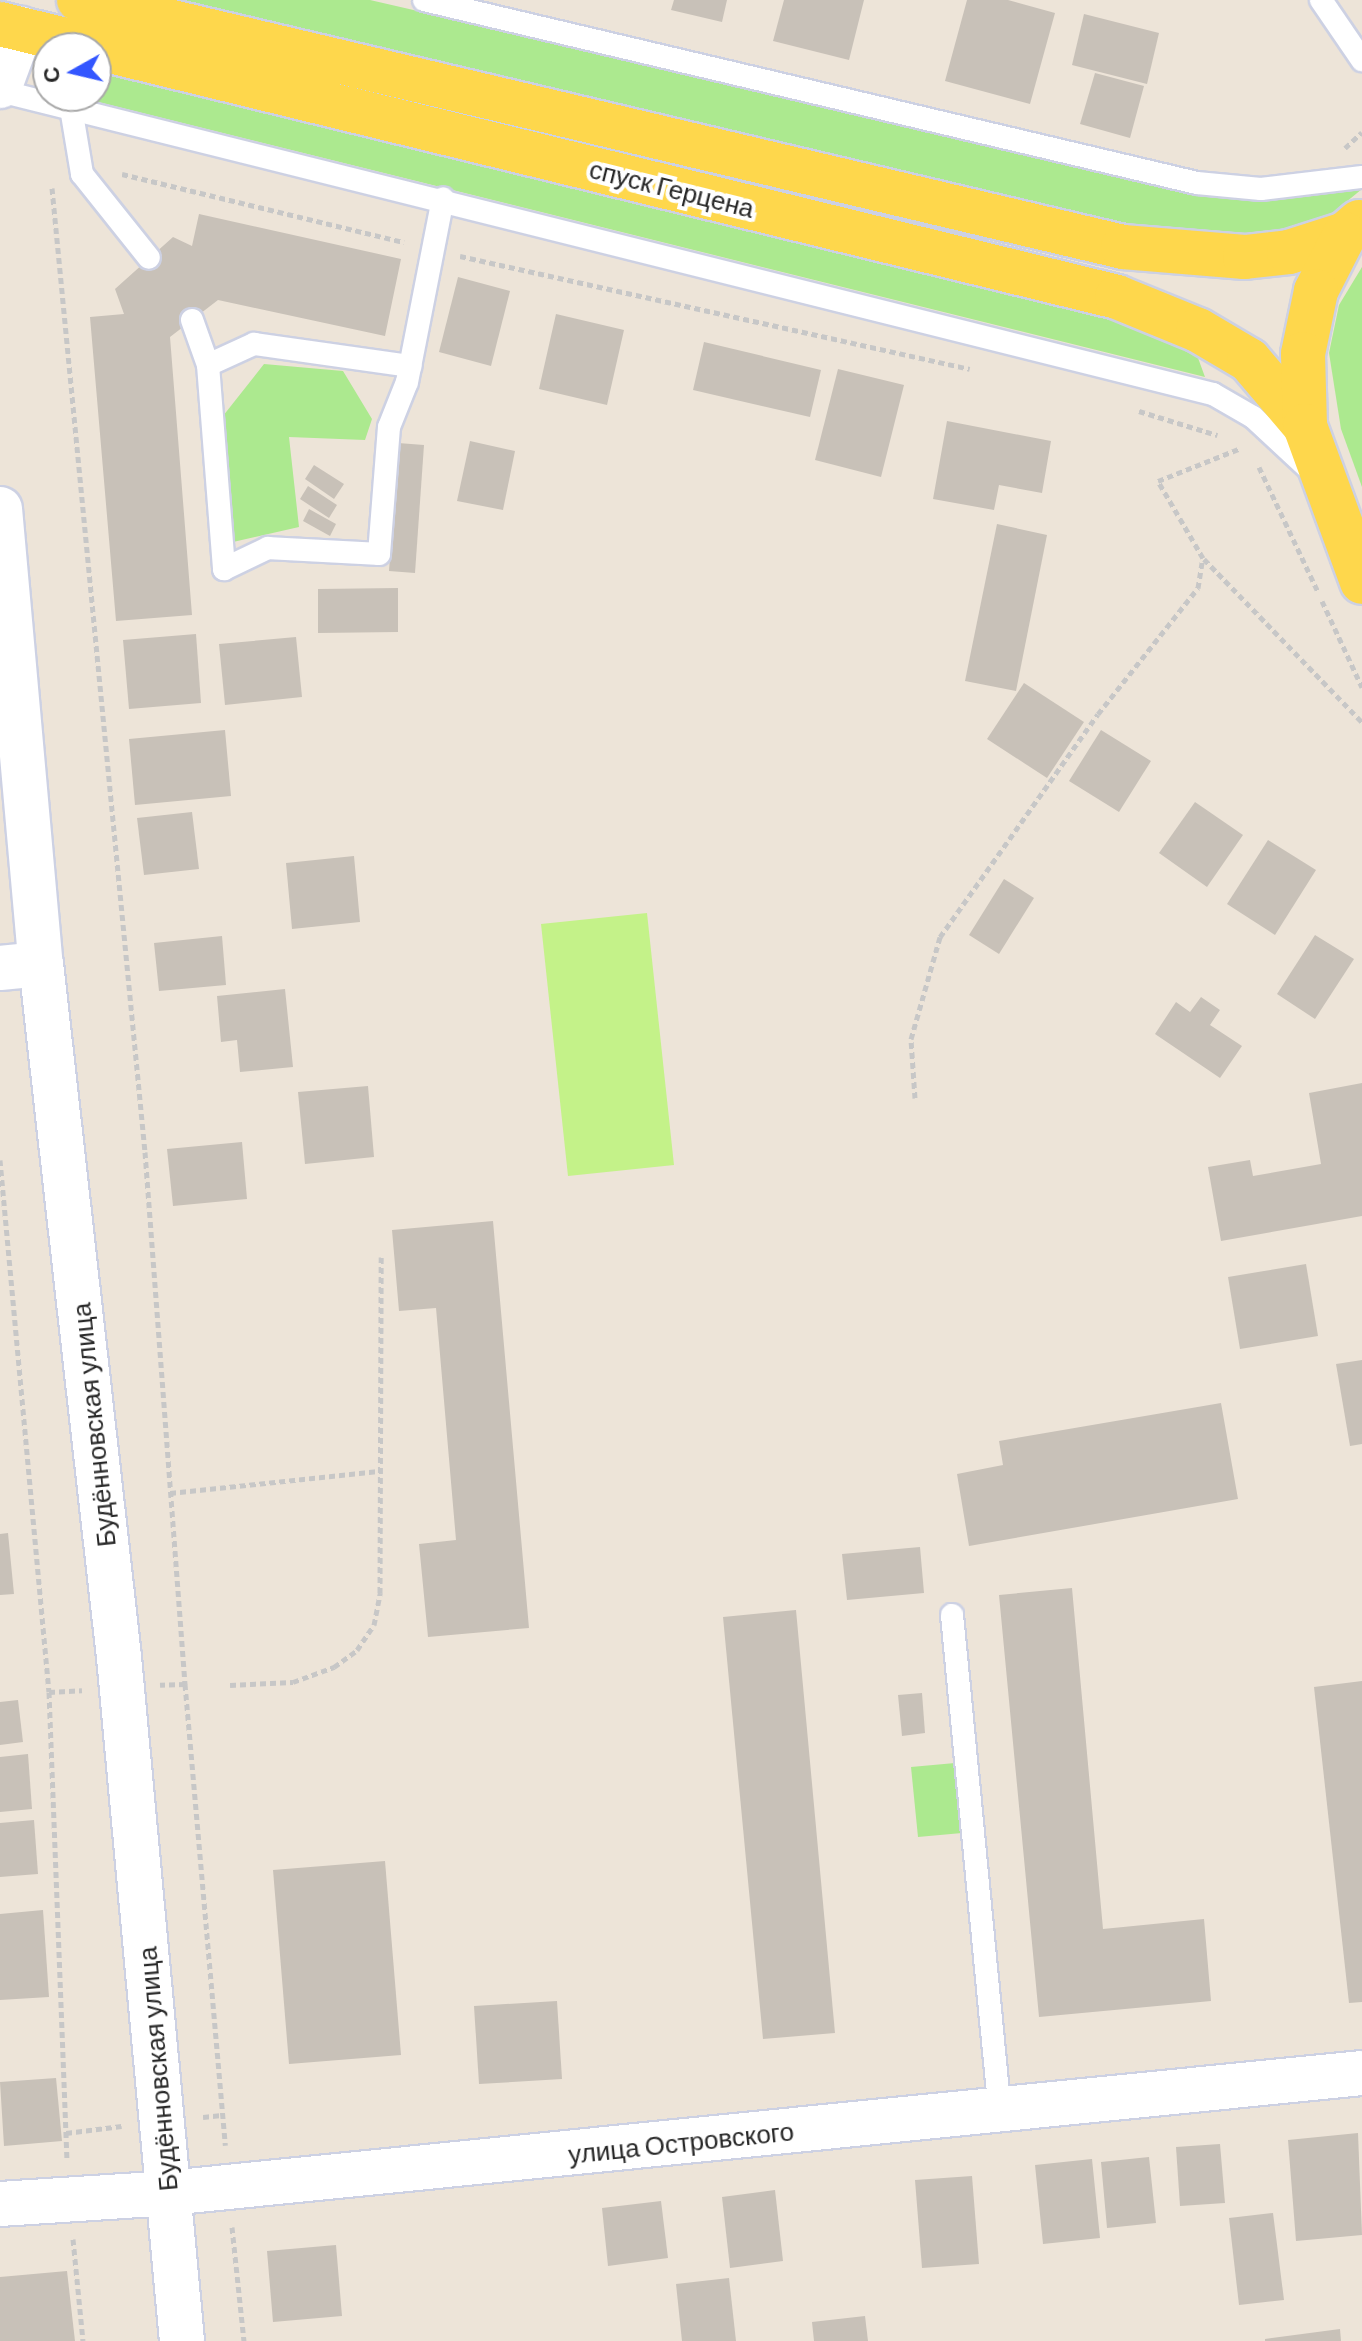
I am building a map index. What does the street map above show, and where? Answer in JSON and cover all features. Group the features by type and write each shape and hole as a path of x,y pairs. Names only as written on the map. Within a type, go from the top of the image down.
{"main road":[{"name":"спуск Герцена","path":"79,0 1123,247 1245,257 1289,252 1354,227"},
{"name":"спуск Герцена","path":"11,27 1117,297 1198,330 1249,360 1289,430"},
{"path":"1354,227 1306,323 1289,430 1329,491 1362,582"}],"street":[{"path":"0,89 11,27"},
{"name":"Будённовская улица","path":"0,509 20,966 119,1657 182,2341"},
{"name":"улица Островского","path":"0,2204 168,2193 1362,2073"}],"lane":[{"path":"424,0 1197,183 1261,189 1362,177"},
{"path":"1321,0 1362,60"},
{"path":"0,89 32,98"},
{"path":"72,112 82,174 149,258"},
{"path":"87,112 1213,394 1289,430"},
{"path":"192,320 208,365 224,569 268,548 379,554 389,427 410,366 443,199"},
{"path":"208,365 254,344 410,366"},
{"path":"952,1615 1000,2110"}],"path":[{"path":"82,174 120,174 433,249 980,371"},
{"path":"1132,408 1220,436"},
{"path":"1289,430 1158,481 1203,558 1362,722"},
{"path":"1235,440 1249,445 1362,687"},
{"path":"915,1098 911,1039 940,937 1098,714 1198,588 1203,558"},
{"path":"230,1685 293,1682 334,1667 357,1650 374,1625 380,1593 381,1257"},
{"path":"170,1493 381,1471"},
{"path":"185,1684 244,2341"},
{"path":"49,1692 69,2199 83,2341"}],"green space":[{"path":"166,0 370,0 1214,194 1267,200 1362,189 1318,225 1230,239 1120,230"},
{"path":"112,70 1112,310 1194,347 1205,377 112,105"},
{"path":"1362,267 1362,487 1341,429 1329,353 1339,305"},
{"path":"264,364 343,371 372,419 365,440 289,437 299,527 233,542 219,421"},
{"path":"647,913 674,1165 568,1176 541,924"},
{"path":"955,1763 962,1833 918,1837 911,1767"}],"building":[{"path":"674,0 727,0 722,22 671,10"},
{"path":"784,0 864,0 849,60 773,41"},
{"path":"967,0 1008,0 1055,13 1030,104 945,81"},
{"path":"1084,14 1159,33 1147,84 1072,65"},
{"path":"1095,73 1144,86 1130,138 1080,124"},
{"path":"199,214 401,259 385,336 218,300 170,337 192,615 116,621 90,317 124,314 115,289 173,237 192,246"},
{"path":"458,277 510,291 491,366 439,352"},
{"path":"556,314 624,330 607,405 539,389"},
{"path":"704,342 821,370 810,417 693,390"},
{"path":"838,369 904,385 881,477 815,460"},
{"path":"947,421 1051,441 1042,493 999,485 994,510 933,499"},
{"path":"470,441 515,451 503,510 457,501"},
{"path":"398,443 424,445 415,573 389,571"},
{"path":"314,465 344,484 334,499 305,479"},
{"path":"308,486 337,505 329,518 300,499"},
{"path":"309,509 336,524 330,536 303,521"},
{"path":"997,524 1047,535 1016,691 965,681"},
{"path":"398,588 398,632 318,633 318,589"},
{"path":"196,634 201,703 129,709 123,640"},
{"path":"296,637 302,697 225,705 219,644"},
{"path":"1024,683 1084,722 1047,778 987,739"},
{"path":"225,730 231,796 135,805 129,739"},
{"path":"1101,730 1151,761 1119,812 1069,781"},
{"path":"1195,802 1243,835 1207,887 1159,853"},
{"path":"192,812 199,869 144,875 137,818"},
{"path":"1268,840 1316,870 1275,935 1227,904"},
{"path":"354,856 360,922 292,929 286,863"},
{"path":"1004,879 1034,898 999,954 969,935"},
{"path":"1315,935 1354,959 1315,1019 1277,994"},
{"path":"222,936 226,985 159,991 154,943"},
{"path":"285,989 293,1067 240,1072 237,1040 221,1042 217,996"},
{"path":"1201,997 1220,1010 1210,1025 1242,1046 1220,1078 1155,1034 1176,1002 1190,1012"},
{"path":"1362,1083 1362,1216 1221,1241 1208,1167 1250,1160 1253,1176 1321,1164 1309,1093"},
{"path":"368,1086 374,1157 305,1164 298,1092"},
{"path":"242,1142 247,1199 173,1206 167,1149"},
{"path":"493,1221 529,1628 428,1637 419,1544 456,1540 436,1308 399,1311 392,1230"},
{"path":"1306,1264 1318,1336 1240,1349 1228,1277"},
{"path":"1362,1360 1362,1444 1350,1446 1336,1364"},
{"path":"1221,1403 1238,1499 969,1546 957,1474 1003,1465 999,1441"},
{"path":"8,1533 14,1594 0,1595 0,1534"},
{"path":"920,1547 924,1593 847,1600 842,1554"},
{"path":"1072,1588 1103,1929 1204,1919 1211,2001 1039,2017 999,1595"},
{"path":"796,1610 835,2033 763,2039 723,1617"},
{"path":"1362,1681 1362,2002 1349,2003 1314,1687"},
{"path":"922,1693 925,1733 902,1736 898,1695"},
{"path":"18,1700 23,1742 0,1745 0,1702"},
{"path":"28,1754 32,1809 0,1812 0,1757"},
{"path":"34,1820 38,1874 0,1877 0,1823"},
{"path":"385,1861 401,2055 289,2064 273,1870"},
{"path":"43,1910 49,1997 0,2000 0,1914"},
{"path":"557,2001 562,2079 479,2084 474,2006"},
{"path":"56,2078 62,2141 4,2146 0,2082"},
{"path":"1358,2133 1362,2235 1296,2241 1288,2140"},
{"path":"1220,2144 1225,2203 1180,2206 1176,2147"},
{"path":"1149,2157 1156,2223 1107,2228 1101,2162"},
{"path":"1092,2159 1100,2238 1043,2244 1035,2165"},
{"path":"972,2176 979,2264 922,2268 915,2180"},
{"path":"775,2190 783,2261 730,2268 722,2197"},
{"path":"661,2201 668,2258 608,2266 602,2208"},
{"path":"1273,2213 1284,2300 1239,2305 1229,2218"},
{"path":"336,2245 342,2316 273,2322 267,2251"},
{"path":"67,2271 75,2341 0,2341 0,2277"},
{"path":"729,2278 736,2341 682,2341 676,2284"},
{"path":"865,2316 868,2341 814,2341 812,2322"},
{"path":"1340,2329 1341,2341 1265,2341 1265,2339"}]}
